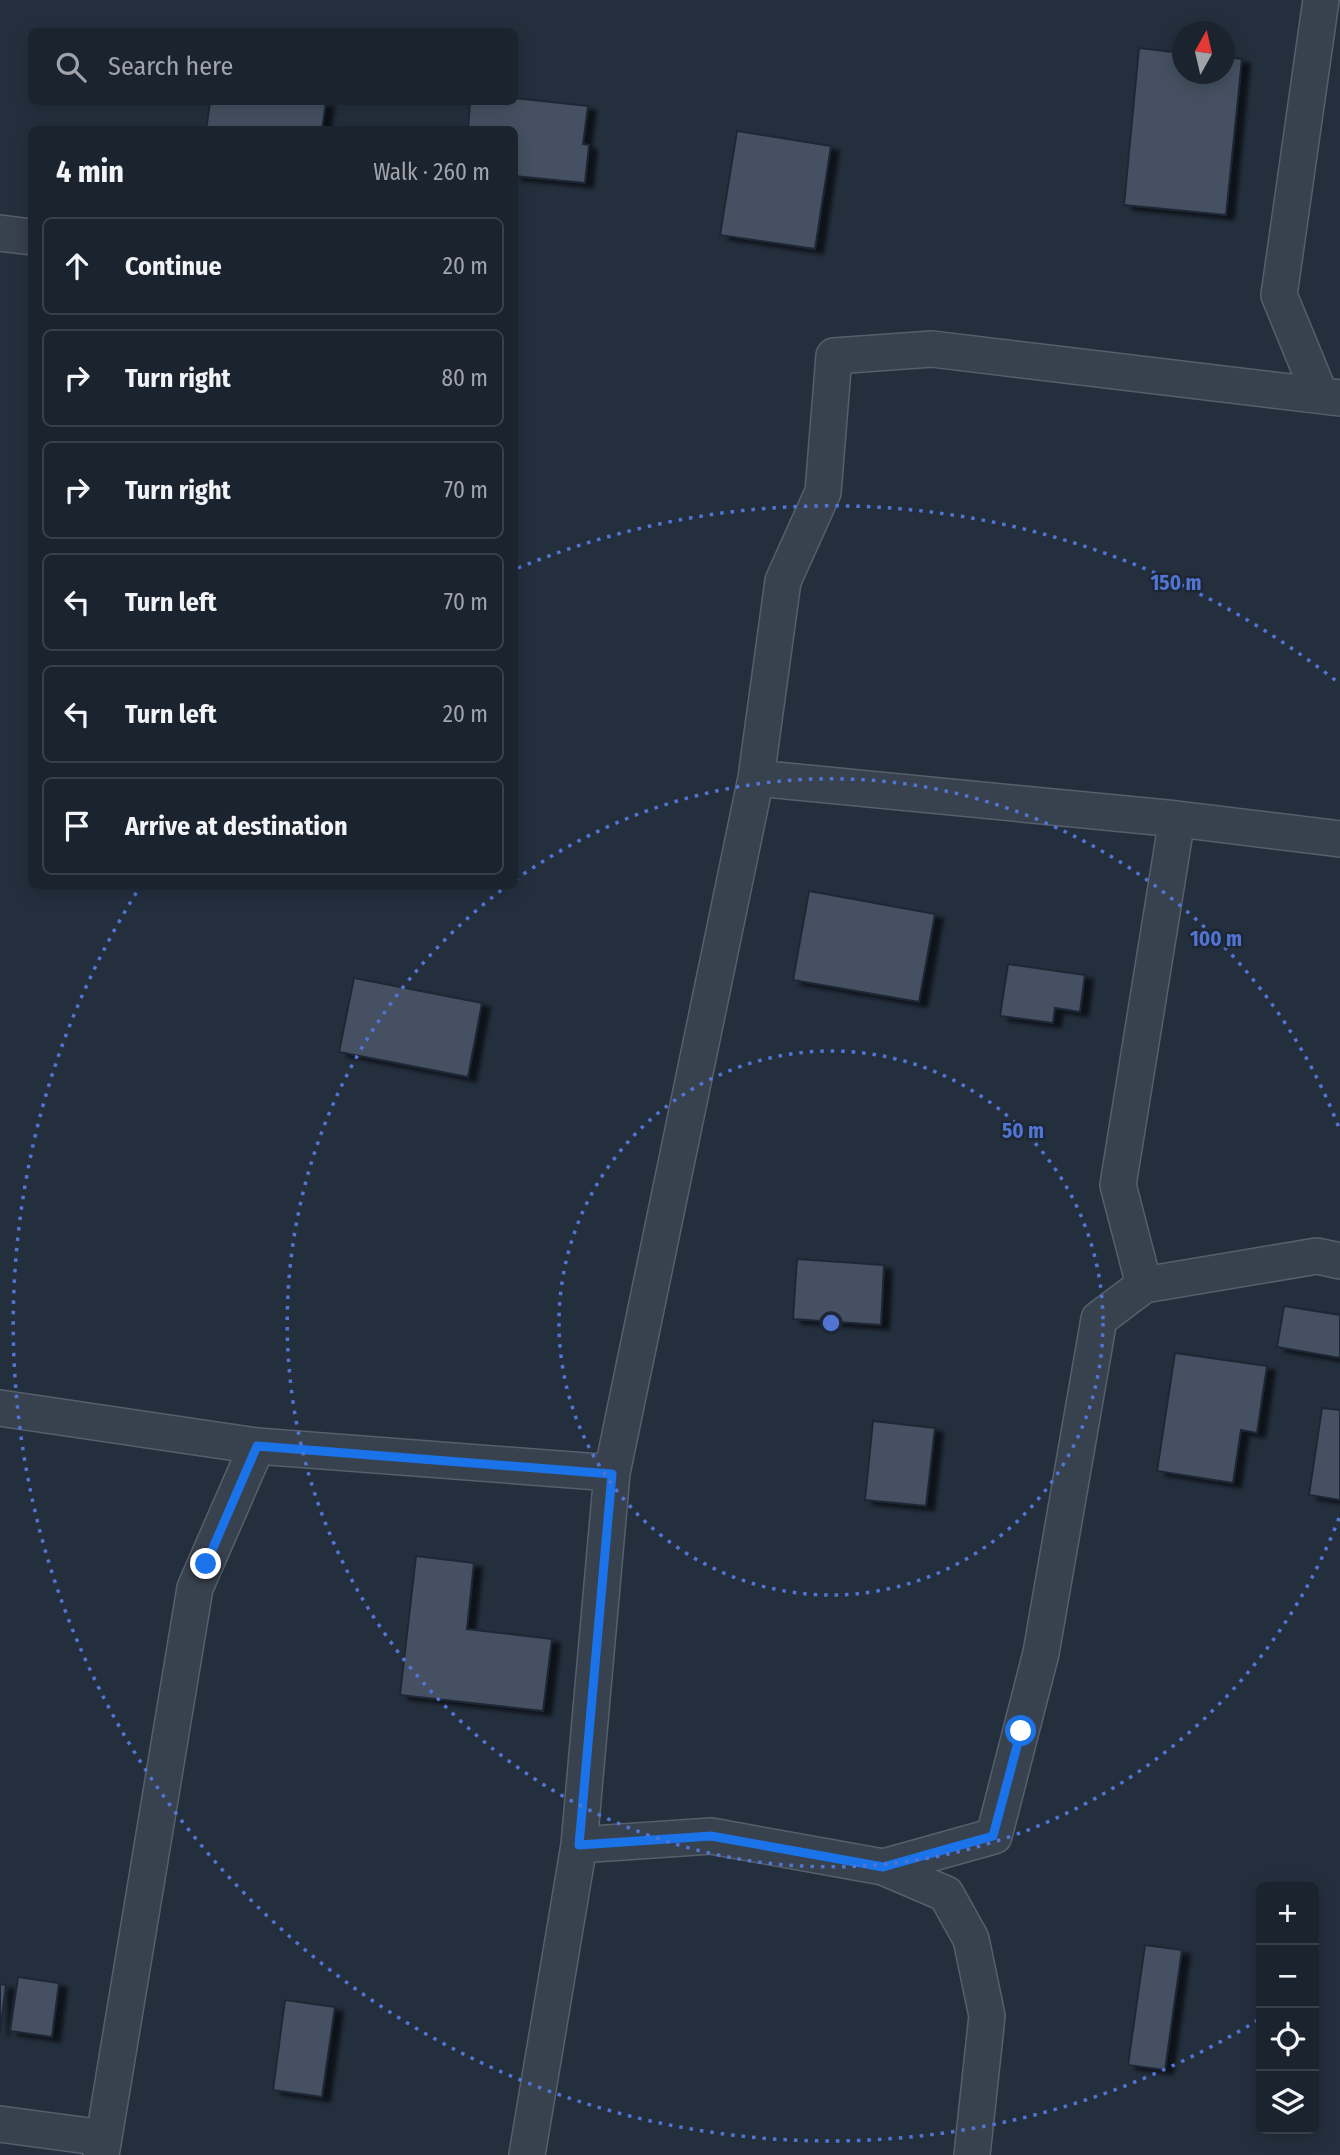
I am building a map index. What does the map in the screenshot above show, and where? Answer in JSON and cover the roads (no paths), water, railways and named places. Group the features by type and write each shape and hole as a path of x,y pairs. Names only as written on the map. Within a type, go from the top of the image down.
{"street":[{"path":"1321,0 1279,295 1330,397"},
{"path":"0,233 28,236"},
{"path":"527,2155 579,1845 612,1474 755,778 783,581 823,492 834,356 932,349 1330,397"},
{"path":"755,778 1177,819 1340,839"},
{"path":"1144,1285 1118,1185 1177,819"},
{"path":"883,1867 993,1836 1041,1653 1099,1319 1144,1285 1317,1256 1340,1261"},
{"path":"0,1408 257,1446 612,1474"},
{"path":"0,2124 102,2146 195,1588 257,1446"},
{"path":"579,1845 711,1836 883,1867 946,1894 971,1938 986,2016 972,2155"}]}
